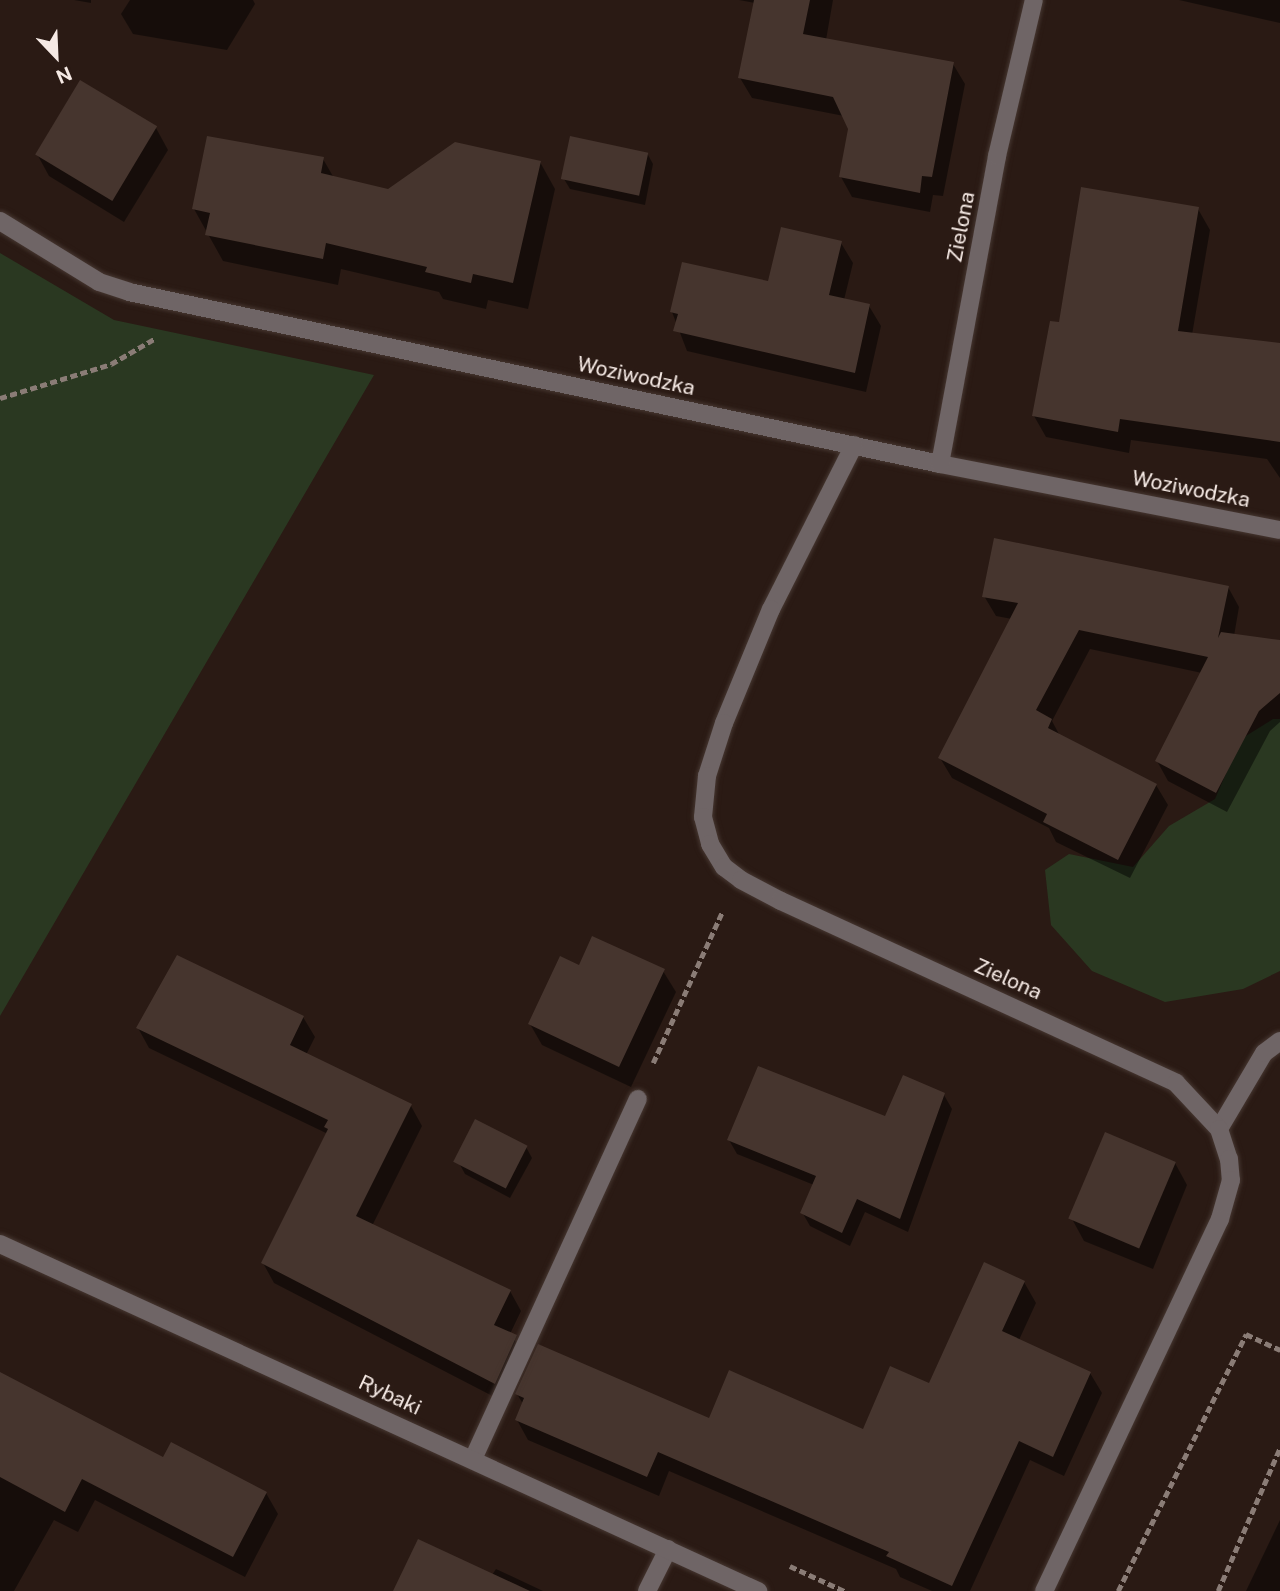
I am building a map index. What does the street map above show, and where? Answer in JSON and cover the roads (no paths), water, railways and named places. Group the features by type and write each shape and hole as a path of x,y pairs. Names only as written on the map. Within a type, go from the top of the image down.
{"street":[{"name":"Zielona","path":"940,464 997,156 1034,0"},
{"name":"Woziwodzka","path":"0,220 99,282 206,308 940,464 1280,530"},
{"name":"Zielona","path":"854,445 771,609 723,723 707,776 704,804 710,844 724,867 771,896 1146,1066 1176,1083 1219,1129 1231,1180 1220,1219 1044,1591"},
{"path":"1219,1129 1264,1053 1280,1041"},
{"path":"473,1459 638,1099"},
{"name":"Rybaki","path":"0,1244 758,1591"},
{"path":"647,1591 668,1549"}]}
